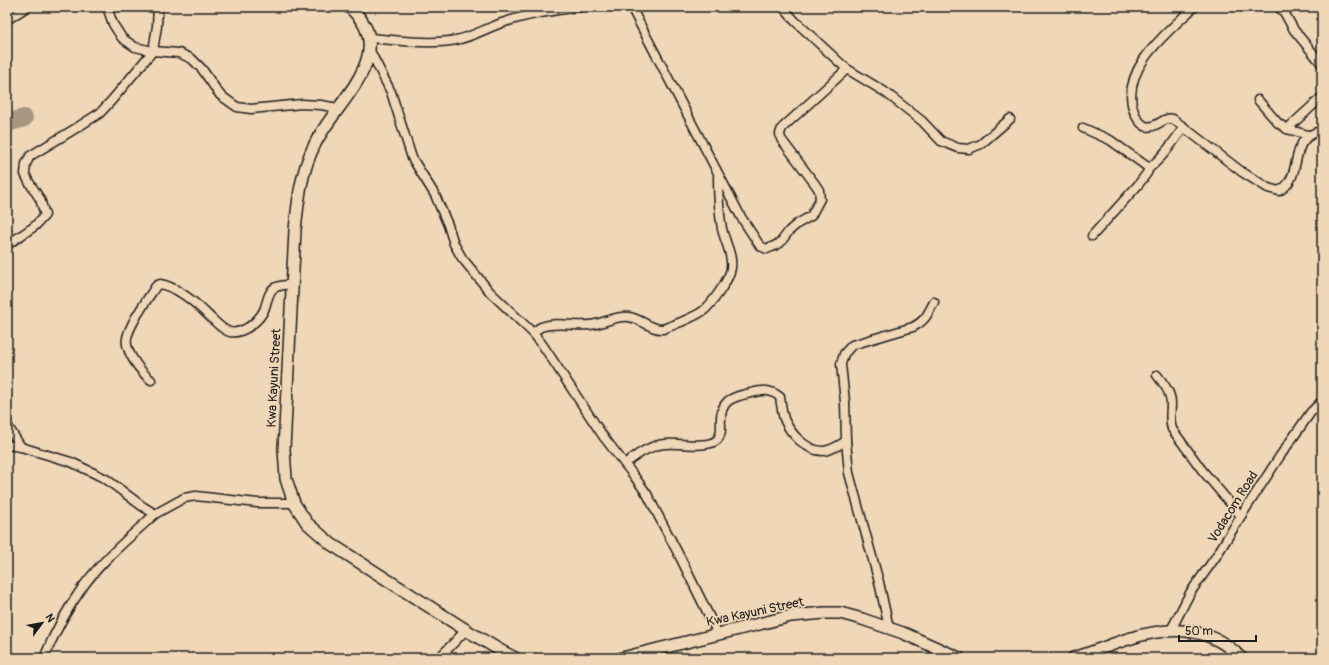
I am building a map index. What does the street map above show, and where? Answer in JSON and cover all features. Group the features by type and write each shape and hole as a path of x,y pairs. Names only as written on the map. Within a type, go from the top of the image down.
{"street":[{"path":"7,20 28,7"},
{"path":"106,7 113,24 122,38 135,46 153,51 179,53 192,59 202,69 220,95 236,107 251,109 302,104 338,108"},
{"path":"7,245 35,226 45,215 40,199 25,174 26,164 30,156 100,112 112,100 153,51 158,7"},
{"name":"Kwa Kayuni Street","path":"349,7 358,15 364,24 369,38 370,51 360,78 315,143 306,166 298,202 295,230 284,450 286,480 294,503 307,522 331,544 466,630 515,658"},
{"path":"369,38 413,41 454,40 468,37 512,20 536,14 580,7"},
{"path":"631,7 741,217 760,246 766,249 780,243 789,231 797,224 811,216 820,199 819,190 780,139 782,128 847,69"},
{"path":"783,7 824,50 847,69 885,92 904,106 922,121 941,141 958,148 969,149 981,144 1010,119"},
{"path":"1194,7 1162,37 1146,55 1138,68 1132,84 1131,101 1135,114 1140,123 1146,126 1151,126 1170,118 1173,119 1242,172 1268,188 1279,191 1285,188 1291,180 1304,139 1308,135 1322,131"},
{"path":"1278,7 1284,12 1294,30 1322,64"},
{"path":"370,51 391,92 412,158 435,195 448,225 454,244 462,258 490,292 533,333 566,379 603,436 647,494 718,634"},
{"path":"1287,129 1322,97"},
{"path":"1258,100 1278,123 1287,129 1308,135"},
{"path":"1092,236 1138,185 1149,168 1175,140 1184,127"},
{"path":"1084,128 1110,140 1149,168"},
{"path":"533,333 541,327 567,324 591,325 620,317 629,317 640,320 658,330 704,310 723,287 732,268 729,252 722,231 718,175"},
{"path":"151,380 135,363 129,351 126,339 138,314 156,286 160,284 167,285 178,290 206,312 223,329 230,332 246,329 252,324 263,311 272,290 275,287 292,284"},
{"path":"889,628 879,582 849,473 845,402 841,364 844,354 848,348 857,343 913,328 922,322 934,302"},
{"path":"1157,375 1170,396 1170,422 1172,429 1202,470 1241,516"},
{"path":"625,464 636,455 663,444 676,443 704,445 717,440 722,431 722,410 724,404 729,398 766,390 780,397 784,417 788,427 798,439 807,446 824,451 846,441"},
{"name":"Vodacom Road","path":"1171,630 1190,593 1215,558 1280,456 1312,412 1322,401"},
{"path":"7,425 21,447"},
{"path":"7,445 21,447 71,462 106,479 155,514"},
{"path":"44,658 52,639 82,587 118,548 155,514 184,498 196,496 257,503 294,503"},
{"name":"Kwa Kayuni Street","path":"622,658 791,616 840,613 903,633 959,658"},
{"path":"439,658 466,630"},
{"path":"1073,658 1086,655 1127,639 1171,630 1204,634 1216,639 1232,649 1241,658"}],"waterway":[{"path":"7,123 24,118"}]}
